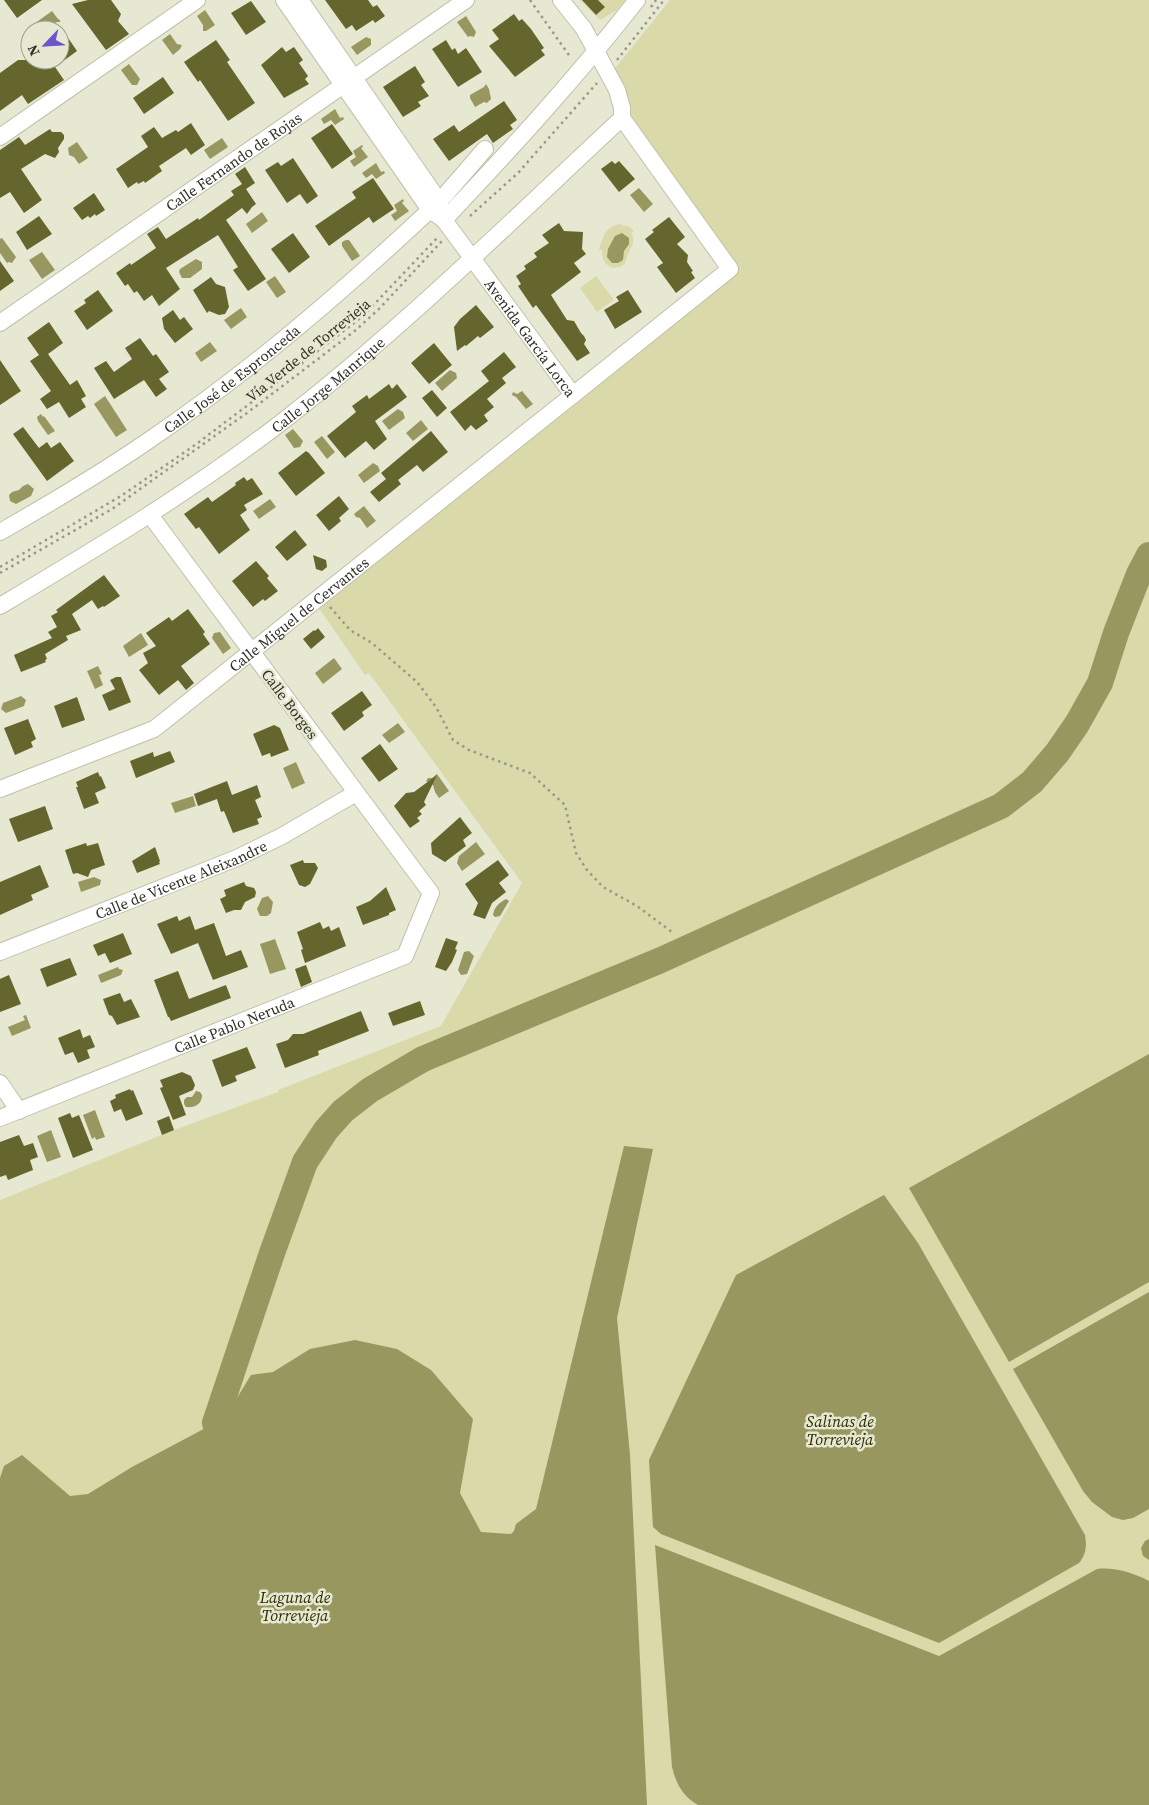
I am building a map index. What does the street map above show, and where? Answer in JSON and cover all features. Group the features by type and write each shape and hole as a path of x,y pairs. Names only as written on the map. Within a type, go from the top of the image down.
{"street":[{"path":"0,137 198,0"},
{"name":"Avenida García Lorca","path":"284,0 348,81 434,206 446,228 472,258 573,395 730,269 622,118 620,98 596,52"},
{"name":"Avenida García Lorca","path":"300,0 348,81"},
{"name":"Calle Fernando de Rojas","path":"0,323 466,0"},
{"path":"561,0 581,24 596,52"},
{"path":"446,228 596,52 637,0"},
{"name":"Calle Jorge Manrique","path":"0,606 150,514 222,466 276,426 396,327 622,118"},
{"name":"Calle José de Espronceda","path":"0,532 67,494 137,448 222,388 298,328 369,267 434,206 485,149"},
{"name":"Calle Miguel de Cervantes","path":"0,789 154,729 573,395"},
{"name":"Calle Borges","path":"150,514 431,893"},
{"name":"Calle de Vicente Aleixandre","path":"0,952 238,858 282,836 356,794"},
{"name":"Calle Pablo Neruda","path":"6,1113 405,956 431,893"},
{"path":"0,1083 6,1113"}],"path":[{"path":"530,0 575,64"},
{"name":"Vía Verde de Torrevieja","path":"0,573 112,509 199,448 369,319 446,228 490,200 518,173 606,72 664,0"},
{"path":"0,567 121,496 195,445 252,402 363,316 446,228"},
{"path":"321,596 350,630 372,643 417,682 436,707 453,740 469,750 530,773 565,805 576,853 587,870 603,887 637,906 672,932"}],"green space":[{"path":"580,0 625,0 617,10 600,20"},
{"path":"670,0 1149,0 1149,1805 0,1805 0,1200 174,1130 278,1092 278,1090 441,1026 522,883 369,673 365,675 319,608 738,271 636,127 612,72"},
{"path":"619,224 630,227 634,231 631,233 633,241 625,263 614,268 606,264 603,260 602,250 599,250 603,237 608,230 614,225"},
{"path":"596,276 614,300 597,312 580,288"}],"water":[{"path":"205,10 215,25 203,31 203,25 197,16"},
{"path":"52,11 60,20 40,20"},
{"path":"466,16 476,32 474,37 468,37 457,22"},
{"path":"170,34 177,44 182,45 173,55 162,40"},
{"path":"366,37 371,39 371,45 357,55 351,47"},
{"path":"129,64 140,79 137,85 132,85 121,70"},
{"path":"486,84 491,99 487,103 484,102 475,107 470,95"},
{"path":"335,109 340,118 343,117 344,119 335,125 331,120 324,124 321,119"},
{"path":"222,138 228,147 210,159 204,150"},
{"path":"77,142 88,158 79,164 74,157 69,155 68,148"},
{"path":"362,145 363,147 361,148 368,157 354,167 350,161 356,157 353,151"},
{"path":"376,163 381,172 384,171 385,173 376,179 372,174 366,178 362,173"},
{"path":"639,188 653,204 644,212 630,195"},
{"path":"403,199 402,203 409,211 395,221 391,215 397,211 394,205"},
{"path":"262,212 268,221 252,233 246,224"},
{"path":"622,233 629,238 629,244 624,251 623,260 618,263 612,263 607,257 608,249 615,236"},
{"path":"2,238 16,257 12,263 7,263 0,253 0,239"},
{"path":"349,240 360,256 352,261 342,246 342,242"},
{"path":"42,252 55,270 42,279 29,260"},
{"path":"196,259 202,262 202,269 190,278 182,278 179,272 180,269"},
{"path":"275,276 286,292 277,298 266,282"},
{"path":"241,308 247,317 231,329 224,320"},
{"path":"210,342 217,351 201,362 195,353"},
{"path":"450,370 456,373 457,378 442,391 435,383"},
{"path":"522,391 533,404 526,409 512,395 513,392 517,394"},
{"path":"105,396 127,430 116,437 94,404"},
{"path":"398,409 403,412 405,418 389,430 382,421"},
{"path":"41,414 55,431 48,435 38,421 37,417"},
{"path":"421,420 428,429 413,441 406,433"},
{"path":"293,429 303,441 300,447 294,448 285,435"},
{"path":"322,436 335,452 327,459 314,442"},
{"path":"373,463 378,466 380,471 364,483 358,475"},
{"path":"28,484 34,489 31,496 16,504 10,501 9,495 12,492"},
{"path":"270,499 276,507 259,519 253,511"},
{"path":"364,506 376,521 367,528 360,518 354,514"},
{"path":"220,632 231,648 223,654 212,638 214,633"},
{"path":"141,633 148,645 129,657 123,646"},
{"path":"334,658 342,669 323,684 315,673"},
{"path":"98,666 102,674 99,675 103,685 95,689 87,671"},
{"path":"21,696 26,700 24,706 6,713 1,709 3,703"},
{"path":"398,723 405,732 389,743 382,735"},
{"path":"296,762 305,783 292,789 283,768"},
{"path":"437,774 449,791 439,798 433,785 426,781"},
{"path":"193,796 196,806 175,813 171,803"},
{"path":"476,842 485,854 462,871 457,863 459,856"},
{"path":"94,877 101,880 100,885 81,892 78,882"},
{"path":"268,896 273,902 271,913 267,916 260,916 257,909 262,898"},
{"path":"506,899 509,901 500,916 495,917 493,915 496,907"},
{"path":"275,939 286,969 270,974 260,944"},
{"path":"469,951 474,956 467,974 461,975 458,970 464,952"},
{"path":"118,967 123,970 121,975 101,983 98,975"},
{"path":"26,1015 31,1028 12,1036 8,1027 25,1020 23,1016"},
{"path":"1149,1054 1149,1282 1009,1362 909,1188"},
{"path":"196,1091 202,1095 201,1101 195,1106 186,1107 184,1100 187,1097 192,1097"},
{"path":"95,1110 105,1137 96,1140 95,1137 92,1139 83,1115"},
{"path":"51,1130 61,1157 47,1162 37,1136"},
{"name":"Laguna de Torrevieja","path":"624,1146 653,1149 617,1318 630,1455 647,1805 0,1805 0,1478 4,1466 22,1455 70,1496 88,1494 132,1467 215,1423 229,1411 251,1375 273,1372 310,1349 355,1340 397,1349 431,1370 473,1419 460,1493 481,1532 511,1534 516,1524 536,1509"},
{"name":"Salinas de Torrevieja","path":"884,1195 918,1243 1086,1539 1085,1554 1079,1563 939,1643 661,1534 653,1527 649,1460 736,1275"},
{"path":"1149,1292 1149,1509 1133,1518 1123,1520 1112,1517 1092,1502 1083,1491 1013,1369"},
{"path":"1149,1539 1149,1560 1143,1556 1141,1548 1145,1541"},
{"path":"655,1545 939,1656 1097,1569 1124,1571 1149,1581 1149,1805 698,1805 688,1798 681,1789 672,1767"}],"building":[{"path":"4,0 42,0 17,18"},
{"path":"88,0 111,0 121,14 118,21 129,34 106,50 72,4"},
{"path":"325,0 368,0 373,7 377,5 385,16 375,23 373,20 356,31 352,25 346,29"},
{"path":"582,0 598,0 605,7 596,15"},
{"path":"251,1 266,22 246,35 231,13"},
{"path":"514,14 519,21 522,19 531,29 544,48 541,50 545,55 515,77 489,46 499,39 492,30"},
{"path":"216,40 230,60 227,62 255,103 228,121 200,80 198,82 184,62"},
{"path":"446,40 452,50 455,48 458,54 466,48 482,72 458,87 432,49"},
{"path":"70,41 77,51 70,56"},
{"path":"282,47 286,52 294,47 303,60 299,63 308,76 305,79 309,84 284,98 261,65"},
{"path":"20,60 20,70 57,70 64,80 28,104 22,95 0,111 0,73"},
{"path":"415,66 425,82 421,85 429,96 418,102 421,106 403,117 383,87"},
{"path":"163,77 174,93 144,114 133,98"},
{"path":"504,101 517,120 510,125 513,129 493,143 487,134 449,161 433,139 454,125 459,132"},
{"path":"191,123 205,145 191,155 186,148 159,166 162,171 145,183 144,181 138,184 137,182 128,188 116,169 148,147 141,136 154,127 162,138 176,130 178,132"},
{"path":"332,124 353,154 332,169 311,138"},
{"path":"50,129 52,132 61,132 64,135 64,139 58,148 59,152 55,158 45,154 21,169 42,200 24,213 10,192 0,198 0,150 19,137 25,145"},
{"path":"293,158 318,196 307,204 300,194 287,203 265,170 278,162 281,166"},
{"path":"612,161 615,164 619,161 635,179 619,192 601,169"},
{"path":"245,167 255,183 246,189 256,204 247,214 242,208 226,220 266,279 248,291 233,270 238,267 218,235 166,268 180,289 159,306 152,295 144,301 137,291 134,293 128,284 125,286 116,273 156,248 147,234 158,227 166,239 198,218 199,220 234,195 231,191 242,184 235,174"},
{"path":"373,178 394,209 373,223 369,217 329,246 315,226 356,198 352,192"},
{"path":"94,193 105,210 96,216 95,214 90,218 88,216 82,220 73,208"},
{"path":"39,216 52,234 27,250 16,232"},
{"path":"669,217 685,237 677,244 688,255 687,262 695,278 676,293 657,267 663,263 645,239 654,232 652,230"},
{"path":"559,223 564,231 583,232 582,249 586,254 574,263 581,272 551,295 567,320 574,321 586,340 584,344 590,353 577,361 536,305 533,308 518,286 521,284 516,276 526,269 524,266 537,257 534,253 549,243 542,235"},
{"path":"293,233 310,257 289,273 271,249"},
{"path":"0,261 14,281 0,291"},
{"path":"211,277 216,284 225,287 229,307 225,314 219,315 209,311 207,313 193,290"},
{"path":"98,290 113,311 87,330 74,311 86,303 84,300"},
{"path":"628,290 642,312 615,329 604,310 619,301 616,297"},
{"path":"476,305 494,327 480,338 478,336 457,351 454,327"},
{"path":"173,310 180,320 184,317 193,329 175,343 164,329 162,318"},
{"path":"49,322 63,343 48,354 70,385 77,380 86,396 81,399 86,407 69,418 59,402 47,409 40,399 51,391 30,361 39,355 27,338"},
{"path":"140,338 153,356 156,354 169,372 159,379 167,389 156,397 144,380 114,399 94,368 106,361 114,372 132,359 125,348"},
{"path":"434,343 452,365 429,384 411,363"},
{"path":"504,352 516,367 502,378 506,383 487,399 494,407 484,415 488,421 476,430 471,425 465,431 450,412 489,381 481,371"},
{"path":"0,360 21,391 0,405"},
{"path":"389,384 392,389 397,384 407,397 375,421 387,439 374,450 366,441 345,458 327,436 356,412 352,406 367,395 369,399"},
{"path":"432,390 447,408 437,417 422,398"},
{"path":"23,427 39,448 47,442 51,448 60,442 74,461 47,481 13,434"},
{"path":"431,431 448,452 423,472 417,465 398,480 401,484 379,502 370,492 386,479 381,473"},
{"path":"306,451 325,473 296,496 278,473"},
{"path":"244,477 247,481 252,478 263,494 244,505 247,510 240,515 250,530 219,554 199,527 196,529 184,514 208,497 212,502"},
{"path":"339,496 349,509 339,518 341,521 329,531 316,515"},
{"path":"295,530 307,545 287,561 275,547"},
{"path":"313,555 326,560 327,567 322,571 316,569"},
{"path":"256,561 269,576 267,578 278,591 253,607 232,581"},
{"path":"104,575 120,596 98,609 92,600 72,614 81,630 66,636 68,640 45,654 46,662 21,672 14,655 52,638 48,632 57,627 51,616 58,612 56,610"},
{"path":"188,609 205,632 203,634 210,644 181,666 194,683 186,690 178,680 159,695 139,670 148,663 143,653 156,646 146,633 169,617 172,621"},
{"path":"318,628 325,637 311,649 303,639"},
{"path":"121,677 131,702 109,711 102,695 115,689 110,680"},
{"path":"362,691 372,705 362,712 364,716 344,731 331,713"},
{"path":"77,697 85,720 62,728 54,706"},
{"path":"28,719 36,739 31,742 33,747 15,755 4,728"},
{"path":"274,725 280,728 289,750 271,757 270,753 262,756 253,734"},
{"path":"380,744 398,769 379,782 361,758"},
{"path":"170,751 175,762 136,778 130,761 153,752 154,757"},
{"path":"98,772 106,788 95,793 99,803 84,809 76,782"},
{"path":"437,775 424,802 426,805 419,811 422,814 417,818 420,821 410,828 394,806 406,793 414,792"},
{"path":"227,781 232,795 257,785 261,797 255,800 262,817 257,819 259,824 233,833 224,811 221,812 217,799 198,806 194,794"},
{"path":"45,806 53,829 18,842 9,819"},
{"path":"460,817 472,833 463,840 466,846 445,862 432,854 431,843"},
{"path":"86,843 87,846 98,843 105,865 91,870 88,877 77,873 73,874 65,850"},
{"path":"155,847 160,864 137,873 132,861"},
{"path":"303,860 304,863 315,863 318,868 310,884 305,887 299,885 290,865"},
{"path":"498,860 509,875 499,883 506,892 492,903 485,919 473,915 478,903 465,884"},
{"path":"40,865 49,887 31,895 33,900 0,915 0,882"},
{"path":"244,882 246,886 254,888 256,892 255,897 245,902 241,910 226,913 220,899 226,896 224,890"},
{"path":"386,887 396,910 389,913 389,915 363,925 356,907 370,901"},
{"path":"177,916 179,921 190,916 195,930 214,923 226,956 241,950 248,967 213,980 198,943 171,954 157,924"},
{"path":"320,922 323,929 329,926 331,931 339,927 346,946 305,963 301,950 303,949 297,932"},
{"path":"123,933 132,954 110,963 105,953 98,956 93,945"},
{"path":"446,938 458,942 455,949 457,950 446,971 435,967"},
{"path":"70,958 77,975 47,987 40,969"},
{"path":"306,965 312,982 301,987 295,969"},
{"path":"178,971 189,999 226,985 231,998 171,1021 154,980"},
{"path":"9,975 21,1004 0,1012 0,979"},
{"path":"120,993 124,1002 131,999 140,1017 117,1025 112,1016 109,1015 103,999"},
{"path":"420,1001 425,1015 393,1026 388,1013"},
{"path":"361,1011 369,1031 318,1051 319,1055 285,1068 276,1044 288,1040 293,1034 303,1034"},
{"path":"80,1029 83,1038 90,1035 95,1047 87,1050 90,1058 78,1063 73,1052 65,1055 58,1038"},
{"path":"247,1047 256,1068 235,1076 237,1081 222,1087 212,1060"},
{"path":"182,1072 191,1076 195,1085 193,1090 179,1096 186,1115 173,1120 160,1088 163,1087 160,1080"},
{"path":"130,1089 131,1091 133,1090 143,1114 126,1121 121,1109 114,1112 110,1101 116,1098 115,1095"},
{"path":"70,1113 72,1118 79,1115 93,1150 73,1158 58,1118"},
{"path":"169,1116 174,1130 162,1135 157,1121"},
{"path":"19,1135 24,1146 33,1143 38,1157 30,1160 33,1170 8,1180 6,1175 0,1177 0,1142"}],"waterway":[{"path":"215,1423 272,1253 305,1162 326,1130 343,1111 370,1090 423,1059 661,960 1001,806 1032,782 1057,753 1077,724 1100,683 1116,633 1139,574 1149,555"}]}
